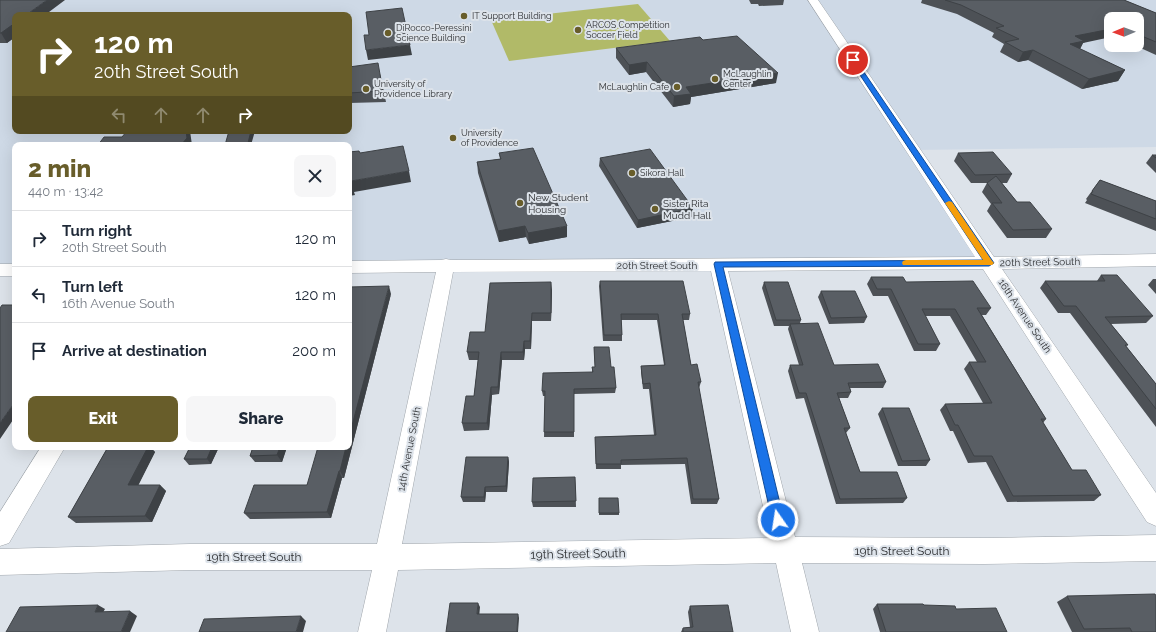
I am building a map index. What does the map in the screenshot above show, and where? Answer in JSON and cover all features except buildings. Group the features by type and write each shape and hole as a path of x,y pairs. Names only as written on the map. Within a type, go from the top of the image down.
{"street":[{"name":"16th Avenue South","path":"813,0 1156,514"},
{"name":"20th Street South","path":"352,267 446,265 989,263 1156,260"},
{"path":"718,264 805,632"},
{"name":"14th Avenue South","path":"372,632 446,265"},
{"path":"0,270 12,270"},
{"path":"0,534 52,450"},
{"name":"19th Street South","path":"0,562 190,557 387,557 785,550 984,551 1156,548"}],"shaded area":[{"name":"University of Providence","path":"0,0 1156,0 1156,147 913,150 989,263 352,267 352,142 12,142 12,269 0,269"}],"green space":[{"name":"ARCOS Competition Soccer Field","path":"638,4 670,41 509,61 491,20"}],"slow traffic":[{"path":"906,263 989,263 949,203"}],"place":[{"name":"IT Support Building","path":"464,16"},
{"name":"ARCOS Competition Soccer Field","path":"578,30"},
{"name":"DiRocco-Peressini Science Building","path":"388,33"},
{"name":"McLaughlin Center","path":"715,79"},
{"name":"McLaughlin Cafe","path":"677,87"},
{"name":"University of Providence Library","path":"366,89"},
{"name":"University of Providence","path":"453,138"},
{"name":"Sikora Hall","path":"632,173"},
{"name":"New Student Housing","path":"520,203"},
{"name":"Sister Rita Mudd Hall","path":"655,209"}],"route":[{"path":"778,520 718,264 989,263 853,60"}]}
